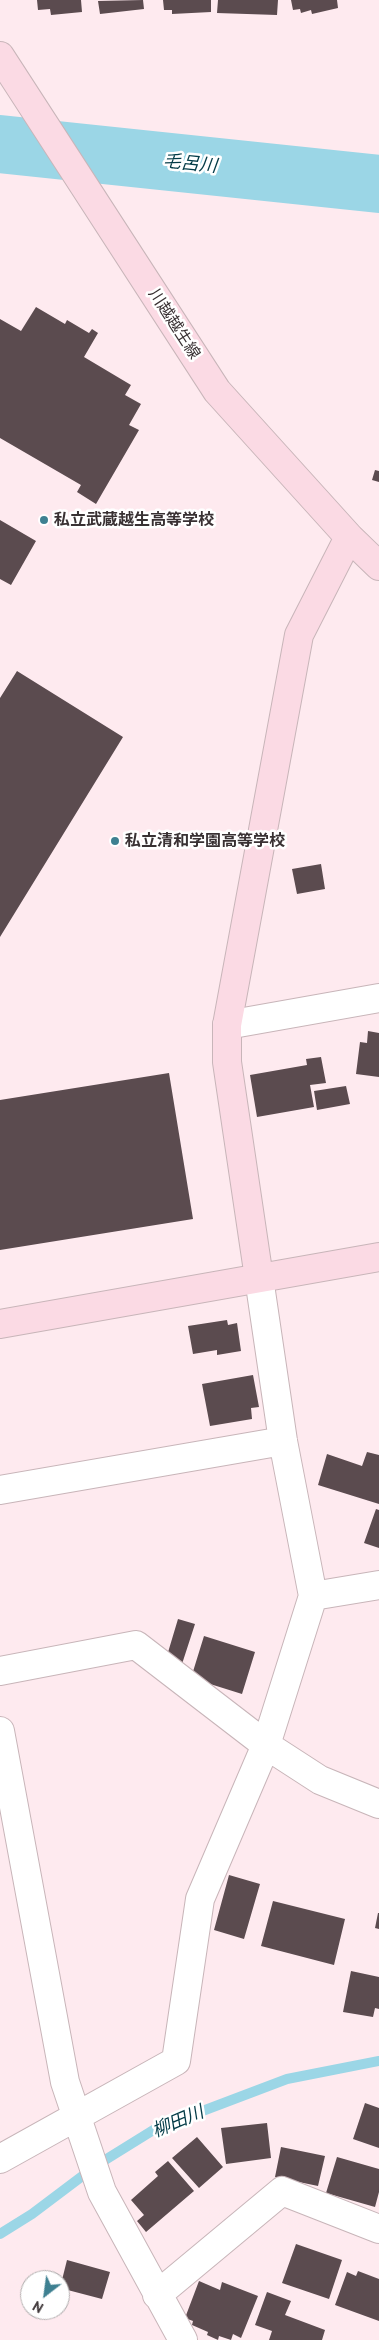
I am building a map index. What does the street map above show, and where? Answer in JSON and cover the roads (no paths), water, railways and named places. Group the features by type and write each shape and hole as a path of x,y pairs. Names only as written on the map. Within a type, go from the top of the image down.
{"street":[{"name":"川越越生線","path":"0,56 217,391 349,538 379,566"},
{"path":"0,2159 176,2061 200,1899 266,1745 313,1596 283,1441 227,1062 227,1025 299,635 349,538"},
{"path":"227,1025 379,998"},
{"path":"0,1324 379,1257"},
{"path":"0,1490 283,1441"},
{"path":"313,1596 379,1586"},
{"path":"0,1671 136,1645 266,1745 320,1780 379,1804"},
{"path":"0,1731 65,2082 102,2192 183,2340"},
{"path":"157,2295 282,2191 379,2229"}],"waterway":[{"name":"毛呂川","path":"0,144 379,184"},
{"name":"柳田川","path":"0,2234 32,2214 97,2165 155,2129 287,2079 379,2061"}],"place":[{"name":"私立武蔵越生高等学校","path":"44,520"},
{"name":"私立清和学園高等学校","path":"115,841"}]}
